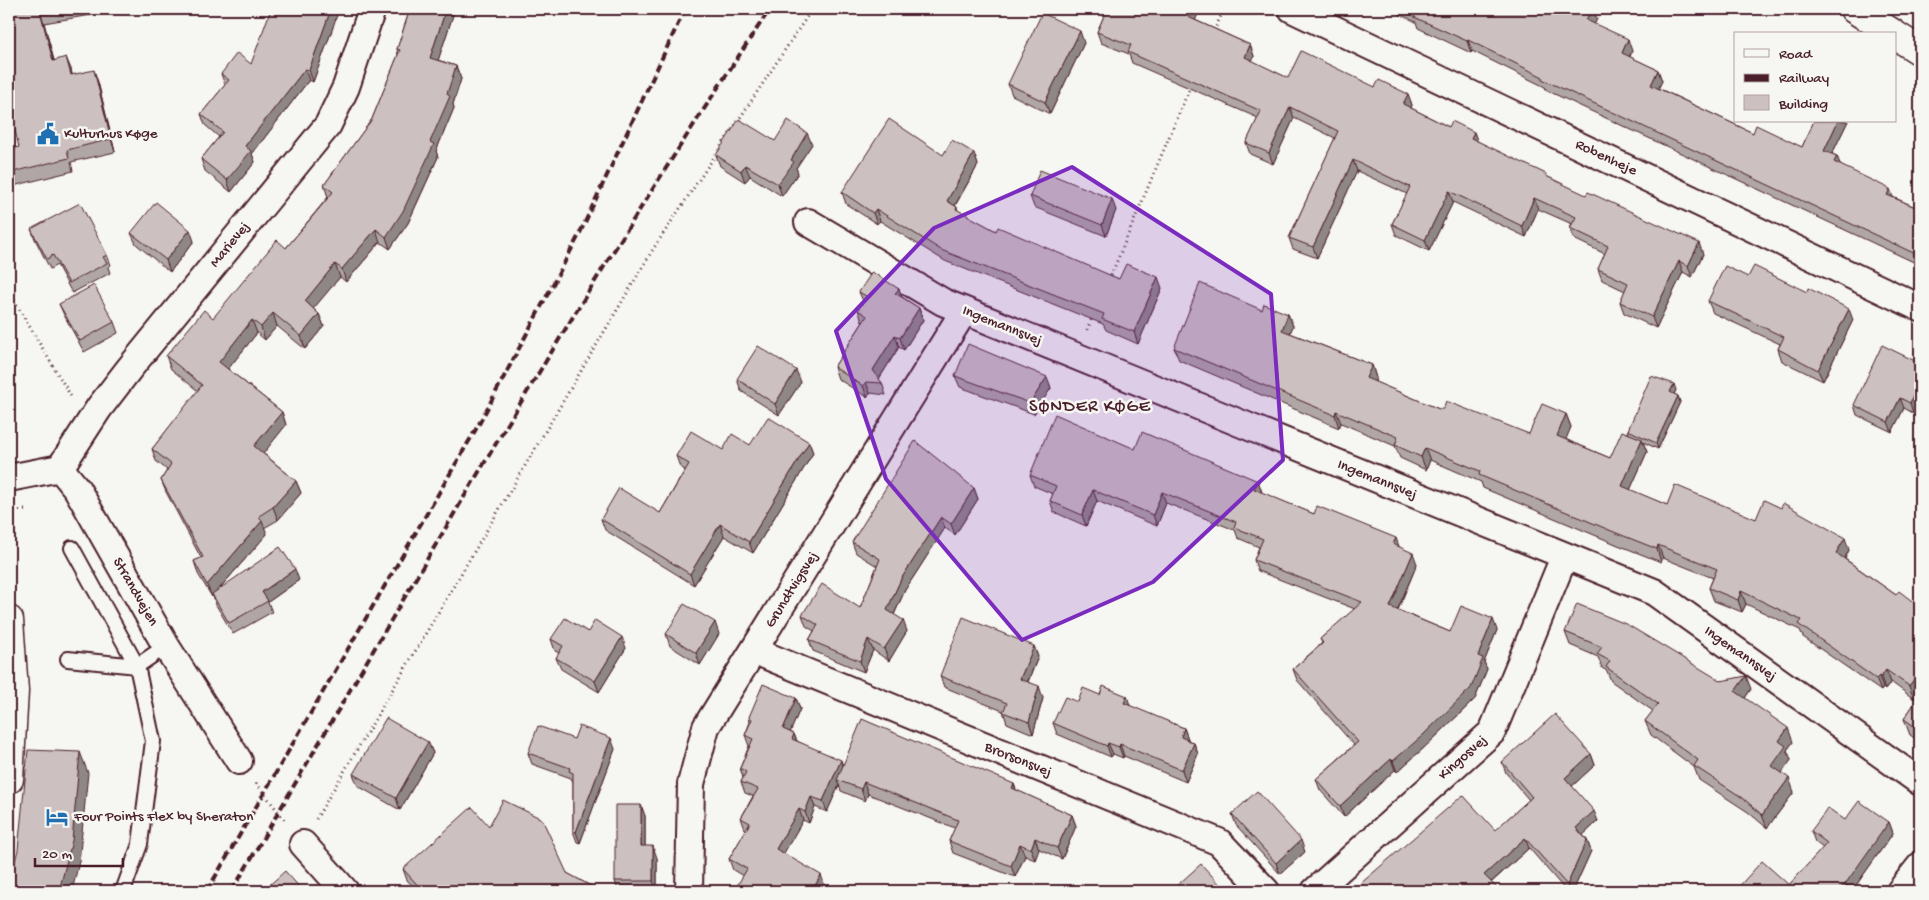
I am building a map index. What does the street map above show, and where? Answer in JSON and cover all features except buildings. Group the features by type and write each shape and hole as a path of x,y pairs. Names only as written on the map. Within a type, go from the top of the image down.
{"street":[{"name":"Marievej","path":"60,468 88,425 129,369 328,125 346,87 372,9"},
{"name":"Robenheje","path":"1292,9 1920,308"},
{"path":"1854,9 1891,32"},
{"path":"1896,35 1920,51"},
{"name":"Ingemannsvej","path":"808,222 943,302 1564,557 1654,592 1920,782"},
{"name":"Grundtvigsvej","path":"689,891 691,784 706,727 755,651 964,311"},
{"path":"9,478 60,468"},
{"name":"Strandvejen","path":"60,468 77,489 166,646 238,761"},
{"name":"Kingosvej","path":"1315,891 1492,732 1564,557"},
{"path":"9,620 14,690 9,779"},
{"name":"Brorsonsvej","path":"755,651 1219,842 1266,891"},
{"path":"303,844 345,891"},
{"path":"1900,891 1920,866"}],"lane":[{"path":"72,548 137,666 153,741 140,844 123,891"},
{"path":"68,659 137,666 166,646"}],"path":[{"path":"238,761 303,844 324,803 652,250 812,9"},
{"path":"1212,36 1224,9"},
{"path":"1107,283 1193,82"},
{"path":"9,292 88,425"},
{"path":"1076,356 1095,310"},
{"path":"9,511 26,510"}],"highlighted area":[{"path":"1072,167 1271,294 1283,460 1153,582 1022,640 886,479 836,331 934,228"}],"railway":[{"path":"207,891 479,424 579,235 685,9"},
{"path":"232,891 562,335 699,117 770,9"}],"place":[{"name":"Kulturhus Køge","path":"48,134"},
{"name":"Four Points Flex by Sheraton","path":"57,817"}],"district":[{"name":"SØNDER KØGE","path":"1090,407"}]}
